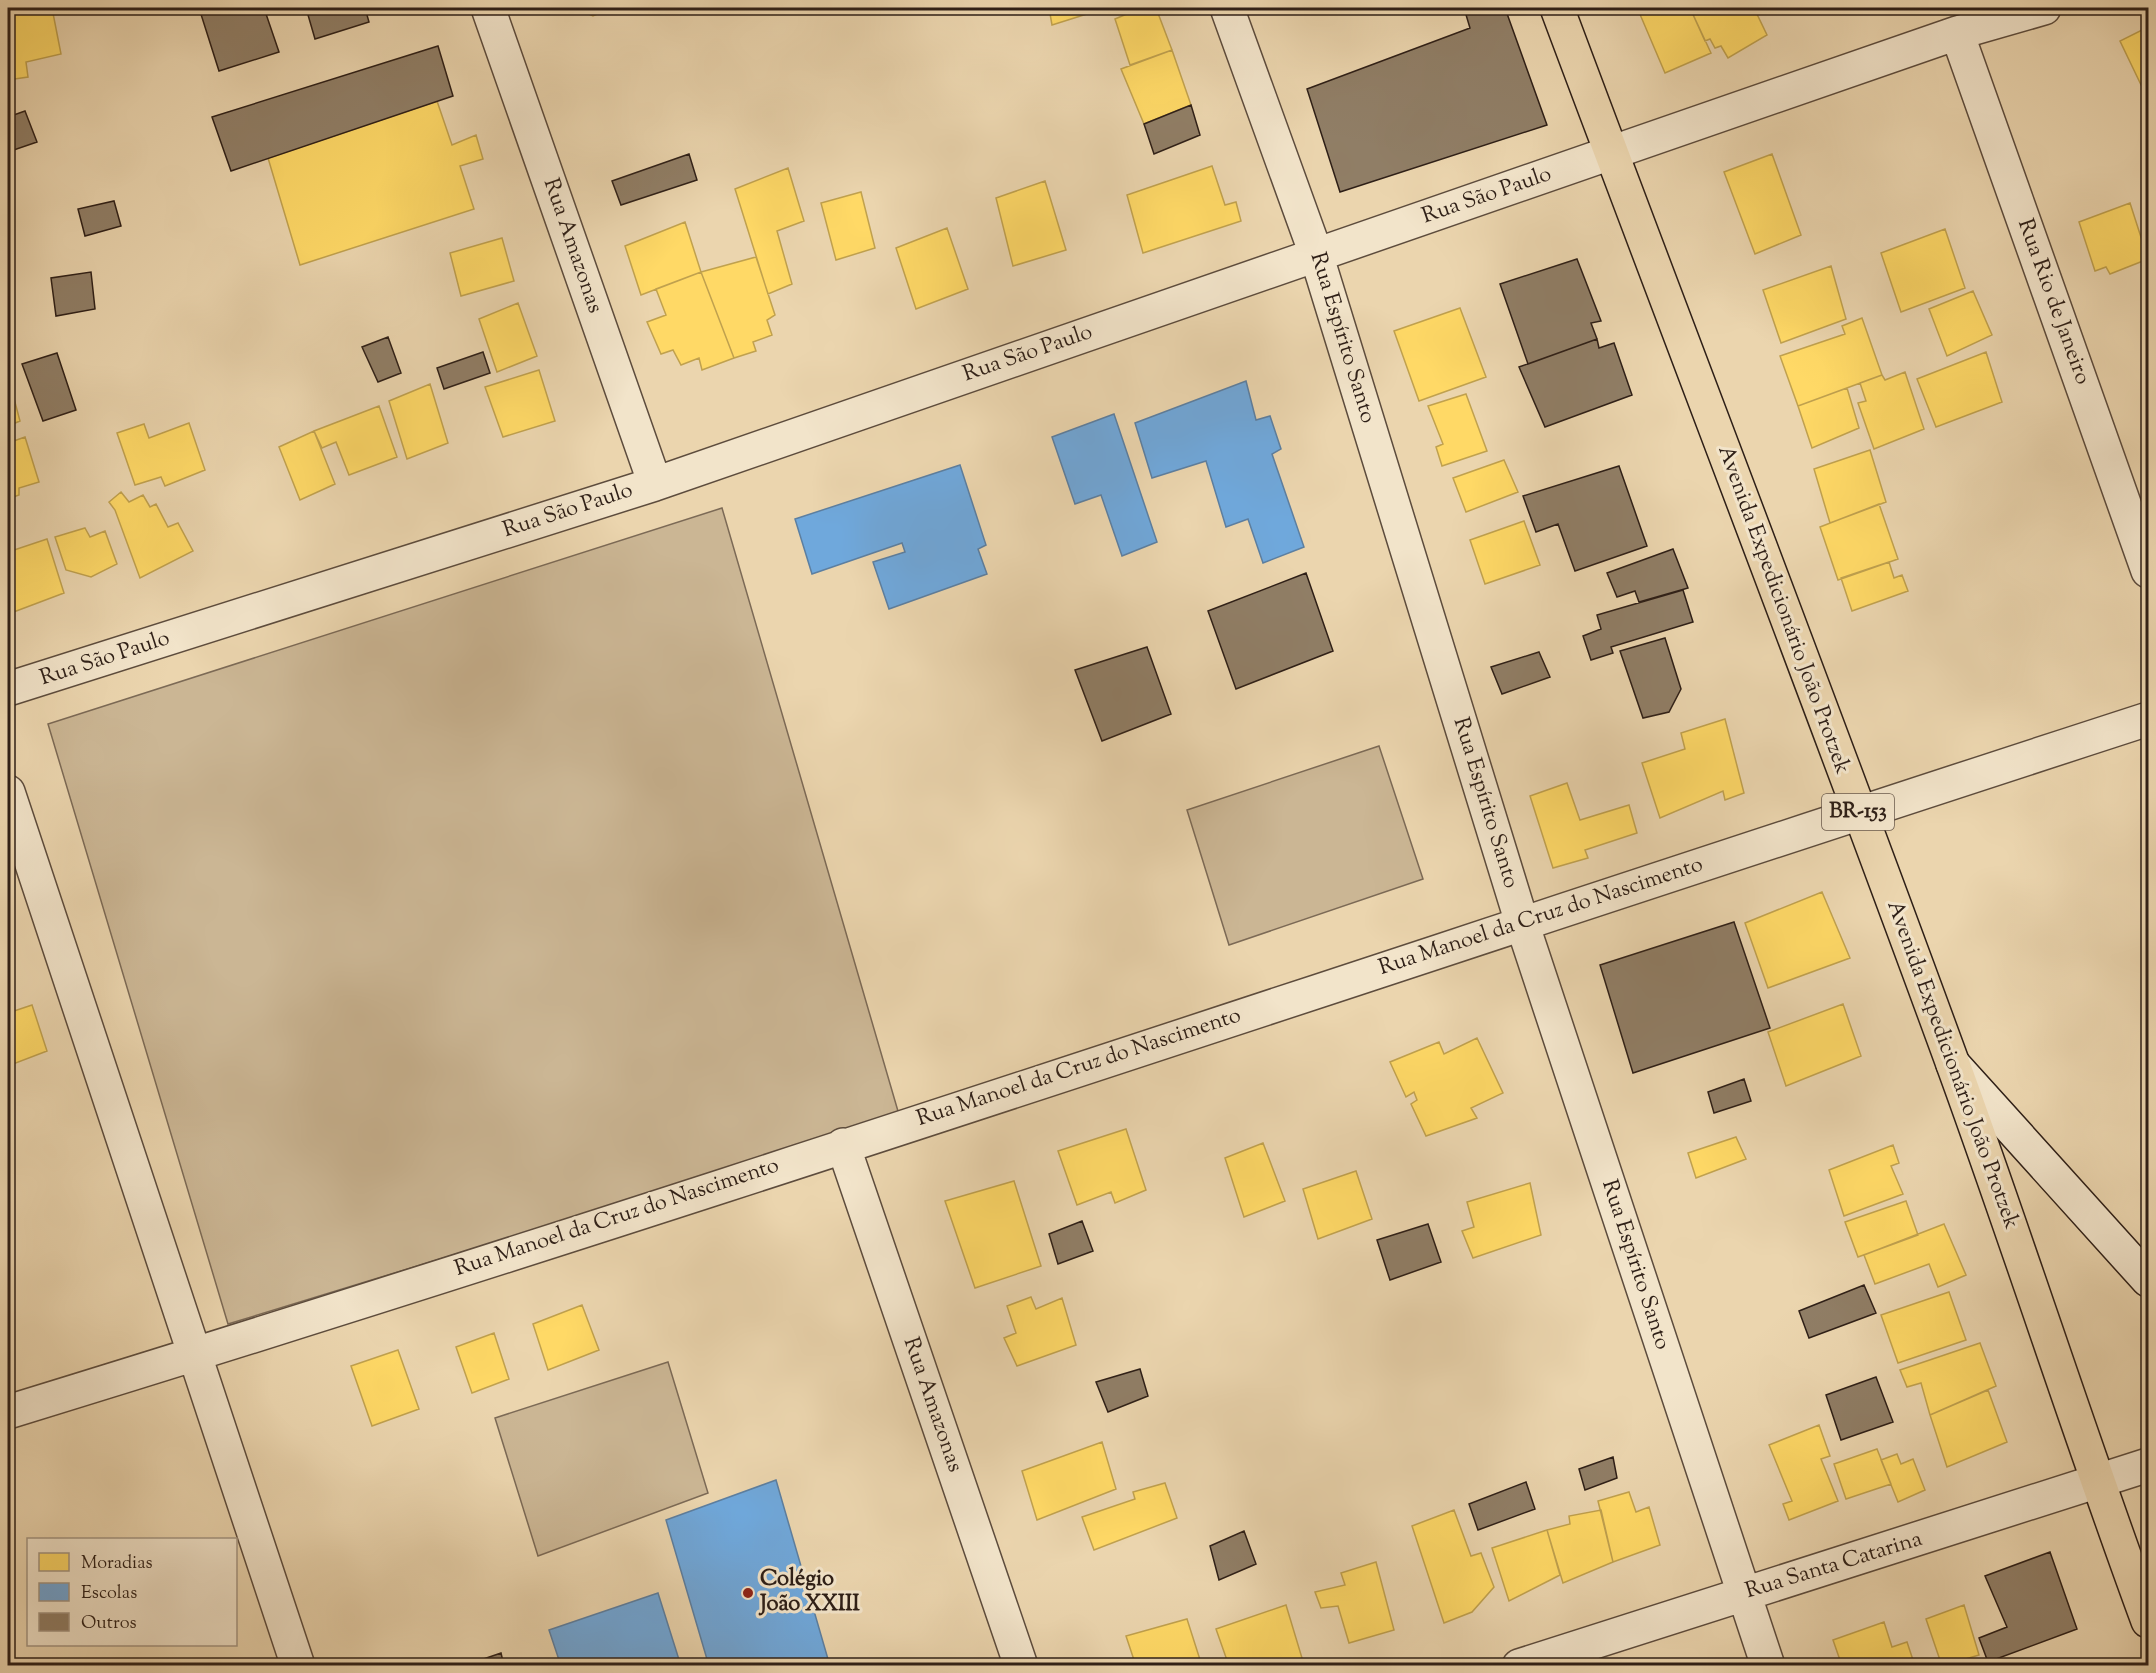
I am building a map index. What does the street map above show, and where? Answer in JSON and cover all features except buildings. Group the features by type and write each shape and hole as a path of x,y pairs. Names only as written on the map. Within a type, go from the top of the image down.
{"highway":[{"name":"Avenida Expedicionário João Protzek","path":"1557,8 1953,1064 2024,1262 2097,1483 2148,1621"}],"street":[{"name":"Rua Amazonas","path":"488,8 655,484"},
{"name":"Rua Espírito Santo","path":"1227,8 1316,254 1522,923 1768,1665"},
{"name":"Rua São Paulo","path":"8,689 655,484 1957,33 2044,8"},
{"name":"Rua Rio de Janeiro","path":"1957,33 2148,571"},
{"name":"Rua Manoel da Cruz do Nascimento","path":"8,1412 195,1355 2148,719"},
{"path":"8,792 297,1665"},
{"path":"1953,1064 2148,1281"},
{"name":"Rua Amazonas","path":"843,1145 1021,1665"},
{"name":"Rua Santa Catarina","path":"1519,1665 2148,1465"}],"shaded area":[{"path":"722,508 900,1118 228,1324 48,724"},
{"path":"1379,746 1423,879 1229,945 1187,810"},
{"path":"668,1362 708,1493 538,1556 495,1418"}],"place":[{"name":"Colégio João XXIII","path":"748,1593"}]}
